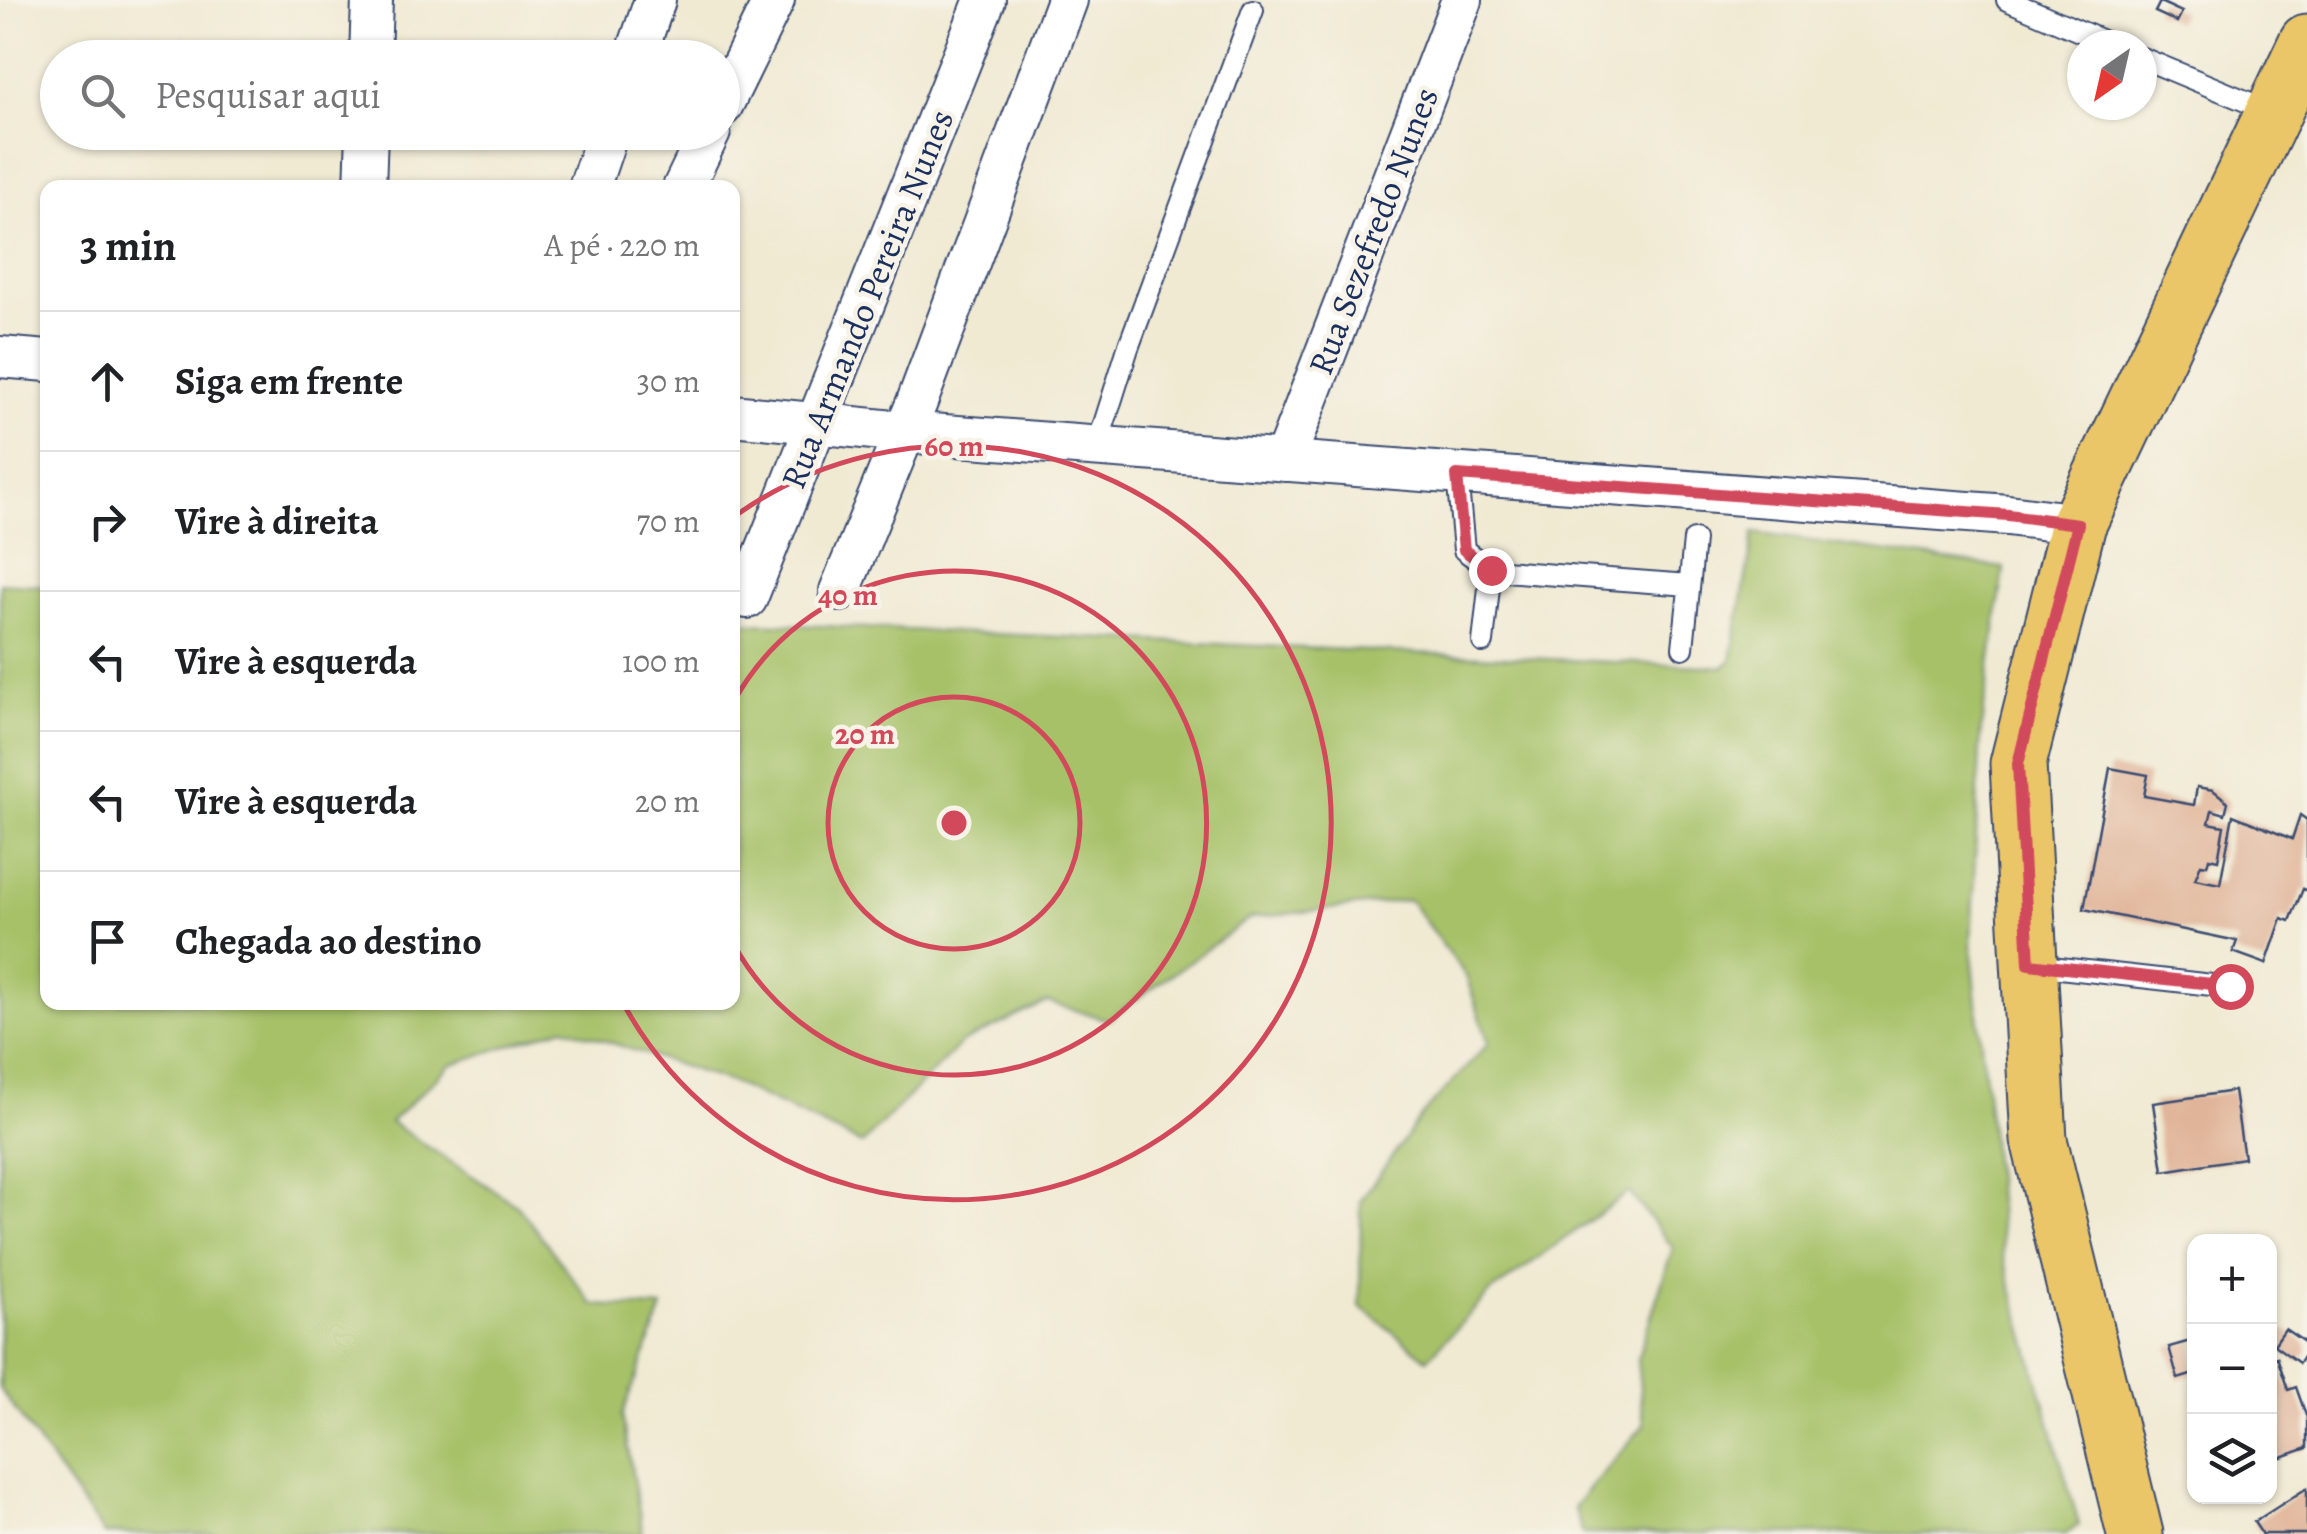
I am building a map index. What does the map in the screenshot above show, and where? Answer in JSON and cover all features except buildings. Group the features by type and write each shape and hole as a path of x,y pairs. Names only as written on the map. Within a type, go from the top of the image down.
{"main road":[{"path":"2135,1534 2039,1140 2018,764 2078,524 2307,42"}],"street":[{"path":"371,40 372,0"},
{"path":"641,40 655,0"},
{"path":"740,69 774,0"},
{"name":"Rua Armando Pereira Nunes","path":"748,598 985,0"},
{"path":"840,592 1067,0"},
{"name":"Rua Sezefredo Nunes","path":"1284,461 1461,0"},
{"path":"365,180 366,150"},
{"path":"592,180 602,150"},
{"path":"687,180 701,150"},
{"path":"0,357 40,360"},
{"path":"740,416 904,432 2008,515 2078,524"}],"lane":[{"path":"2006,0 2077,30"},
{"path":"1098,446 1128,348 1253,10"},
{"path":"2157,64 2274,113"},
{"path":"1457,475 1464,550 1491,570 1689,585"},
{"path":"1683,648 1694,540"},
{"path":"1483,642 1491,570"},
{"path":"2029,964 2230,986"}],"green space":[{"path":"1754,533 2004,568 1981,728 1971,944 2003,1257 2079,1525 2067,1534 1583,1534 1574,1507 1644,1425 1637,1360 1673,1248 1629,1192 1490,1293 1427,1359 1360,1306 1361,1200 1422,1115 1489,1043 1466,976 1409,900 1250,918 1108,1020 1047,1002 961,1043 862,1144 733,1083 564,1027 450,1065 390,1122 518,1206 593,1305 663,1308 622,1415 643,1534 104,1534 0,1389 0,583 40,586 40,1010 740,1010 740,622 1724,667 1731,661"}],"route":[{"path":"1491,570 1464,550 1457,475 2008,515 2078,524 2018,764 2029,964 2230,986"}]}
